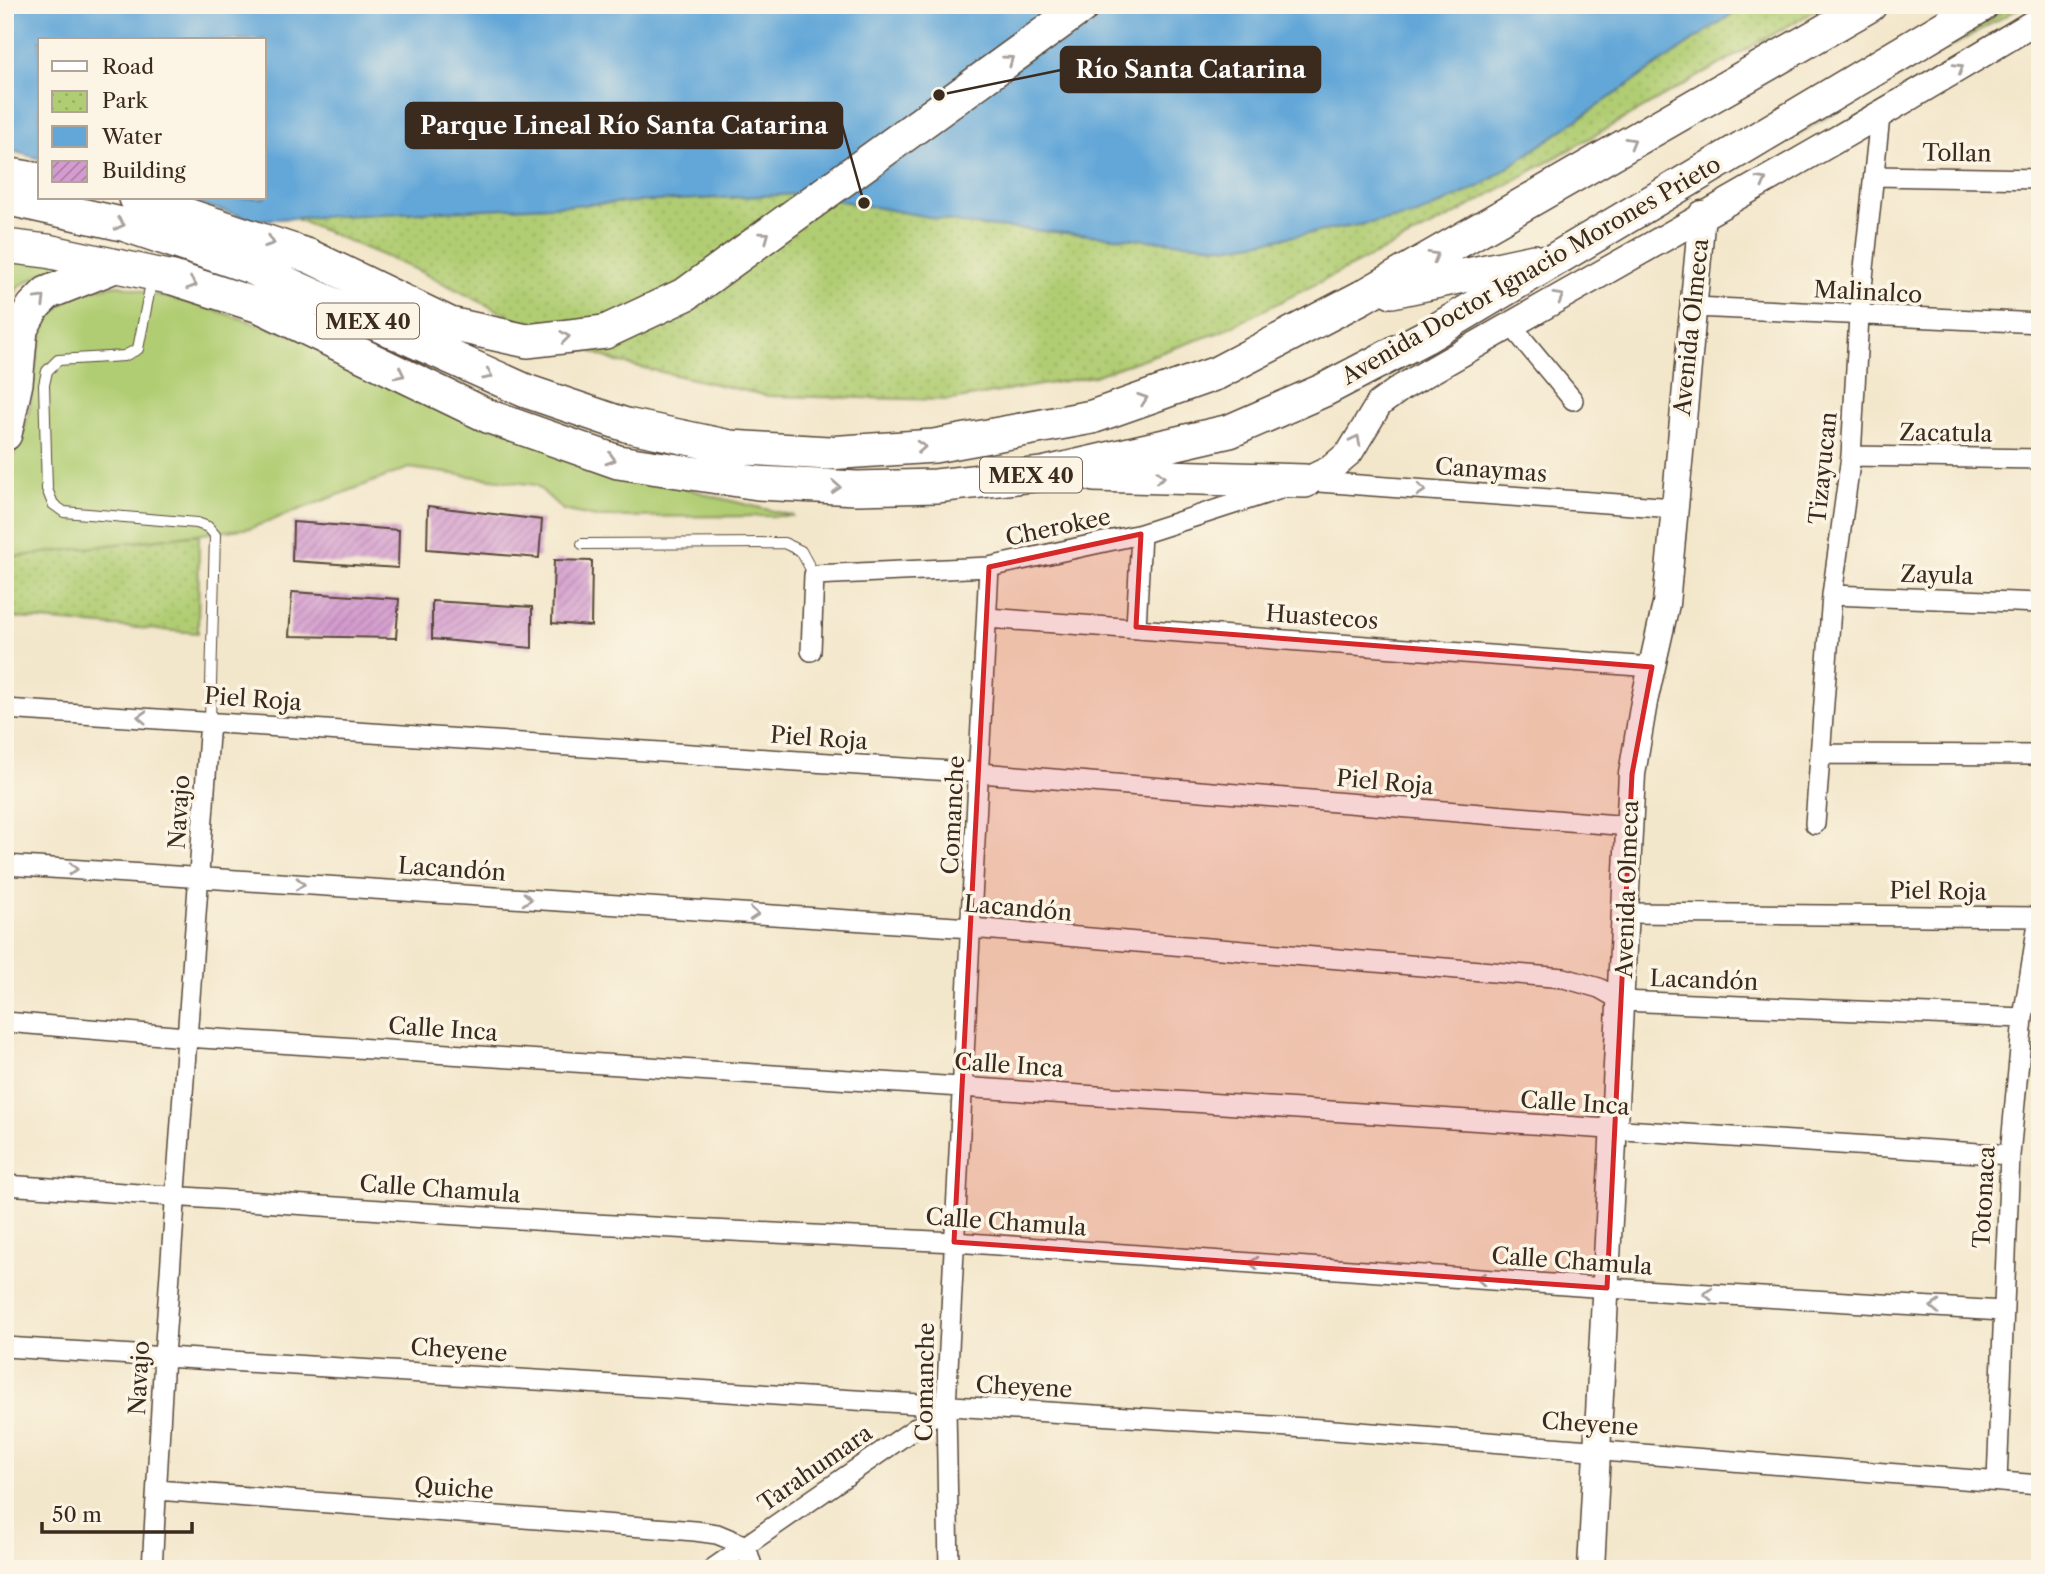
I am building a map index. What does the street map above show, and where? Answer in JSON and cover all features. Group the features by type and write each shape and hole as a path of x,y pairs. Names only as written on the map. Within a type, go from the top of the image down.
{"highway":[{"path":"142,200 309,256 450,324 527,341 605,332 685,294 1084,5"},
{"name":"MEX 40","path":"5,198 126,225 248,266 526,391 626,425 730,447 828,453 934,446 1093,417 1217,373 1362,297 1870,5"},
{"name":"Avenida Doctor Ignacio Morones Prieto","path":"5,246 47,251 173,278 260,306 490,417 618,462 758,483 857,488 936,486 1042,474 1230,430 1324,390 1425,337 1982,5"},
{"path":"5,174 38,180"},
{"path":"1362,297 1562,255"},
{"path":"5,434 16,383 21,329 33,307 56,288 115,266"},
{"path":"1042,474 1305,481"}],"street":[{"name":"Avenida Doctor Ignacio Morones Prieto","path":"1305,481 1330,469 1350,452 1379,404 1702,214 1880,116 2040,19"},
{"name":"Tizayucan","path":"1815,824 1832,596 1851,456 1859,316 1880,116"},
{"name":"Tollan","path":"1874,176 2040,178"},
{"name":"Avenida Olmeca","path":"1591,1569 1627,913 1629,826 1638,737 1666,604 1702,214"},
{"name":"Malinalco","path":"1694,307 2040,323"},
{"path":"1511,324 1573,400"},
{"name":"Zacatula","path":"1851,456 2040,459"},
{"name":"Canaymas","path":"1305,481 1674,508"},
{"name":"Cherokee","path":"814,575 989,567 1141,534 1305,481"},
{"path":"1136,627 1141,534"},
{"name":"Comanche","path":"949,1569 946,1407 981,773 989,567"},
{"path":"811,651 814,575"},
{"name":"Zayula","path":"1832,596 2040,603"},
{"name":"Huastecos","path":"987,618 1652,667"},
{"name":"Piel Roja","path":"5,709 981,773 1629,826"},
{"name":"Navajo","path":"152,1569 163,1356 210,721"},
{"path":"1822,754 2040,755"},
{"name":"Lacandón","path":"5,865 971,928 1564,978 1600,988 1622,1001 2023,1018"},
{"name":"Piel Roja","path":"1627,913 2039,917"},
{"name":"Totonaca","path":"1997,1481 2010,1155 2023,1018 2039,917"},
{"name":"Calle Inca","path":"5,1022 186,1037 2010,1155"},
{"name":"Calle Chamula","path":"5,1185 594,1224 954,1242 1607,1288 2003,1311"},
{"name":"Cheyene","path":"5,1347 1596,1449 2040,1485"},
{"name":"Tarahumara","path":"712,1569 946,1407"},
{"name":"Quiche","path":"157,1490 695,1531 717,1534 746,1546"},
{"path":"746,1546 753,1569"}],"lane":[{"name":"Navajo","path":"152,274 138,349 124,356 58,360 47,371 44,385 47,489 53,504 64,512 197,523 208,527 215,535 210,721"},
{"path":"582,544 784,543 801,551 814,575"}],"highlighted area":[{"path":"1141,534 1136,627 1652,667 1632,774 1607,1288 954,1242 989,567"}],"green space":[{"path":"5,5 1825,5 1452,216 1220,332 1094,376 952,400 768,396 617,362 521,322 417,270 270,208 265,200 266,38 38,38"},
{"path":"2013,5 2024,5 1798,134"},
{"path":"5,256 72,264 43,273 18,287 5,324"},
{"path":"119,285 212,309 325,346 532,437 711,496 794,516 596,517 563,510 536,485 409,468 251,528 5,558 5,469 21,440 45,328 59,308 82,293"},
{"path":"199,534 198,633 5,617 5,558"}],"water":[{"path":"5,5 1745,5 1481,186 1417,215 1231,247 972,225 803,194 255,220 184,200 266,200 266,38 38,38 38,158 5,149"}],"building":[{"path":"428,506 542,520 539,558 427,549"},
{"path":"293,522 399,530 398,568 292,561"},
{"path":"554,560 592,561 591,626 552,623"},
{"path":"292,592 399,599 396,638 289,636"},
{"path":"432,601 532,607 532,648 432,639"}],"place":[{"name":"Río Santa Catarina","path":"939,95"},
{"name":"Parque Lineal Río Santa Catarina","path":"864,203"}]}
